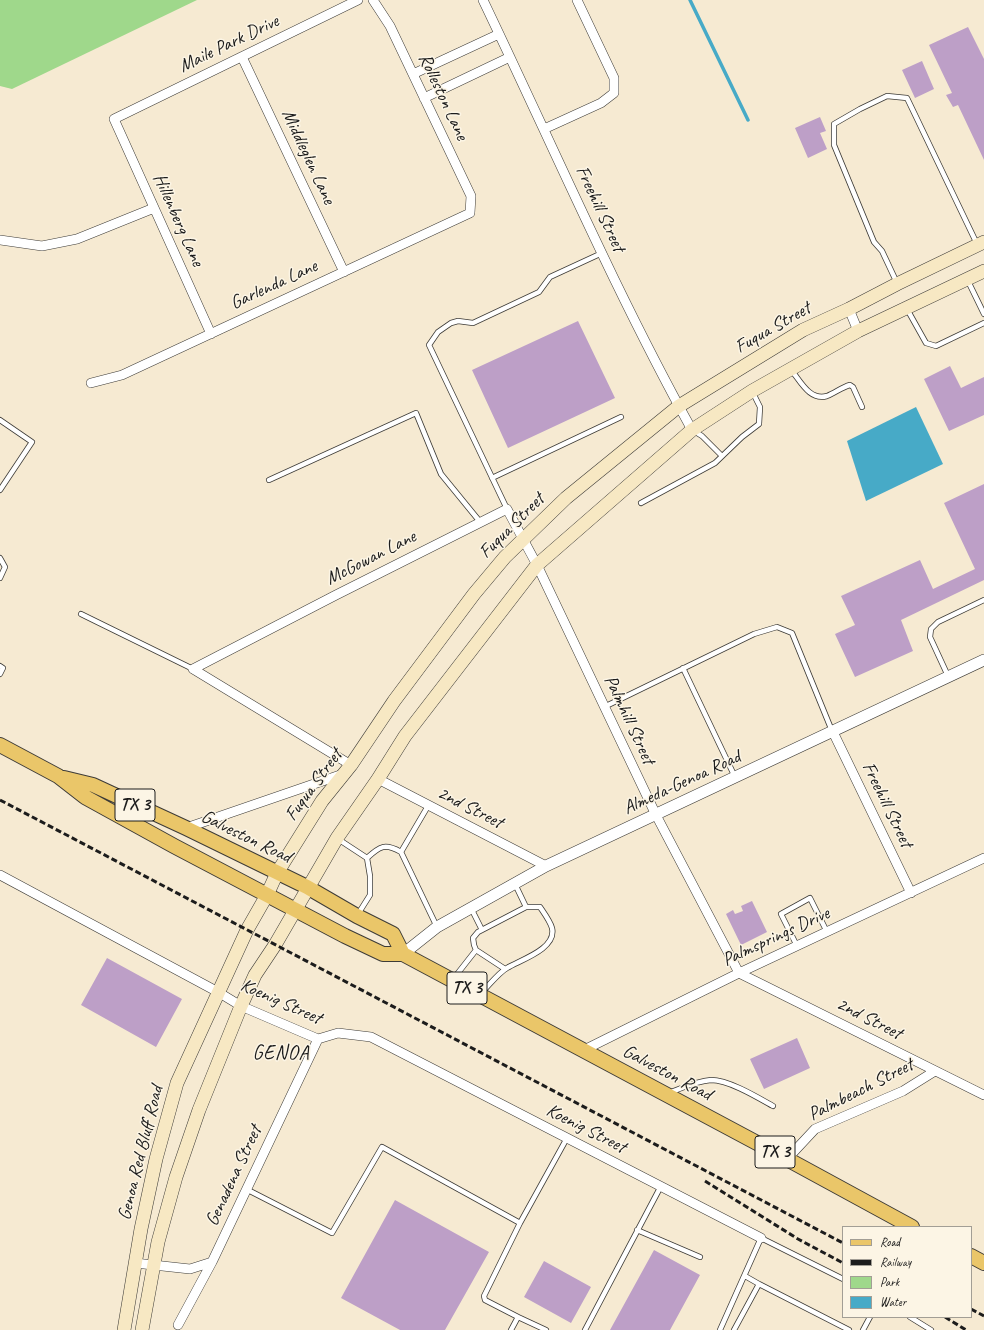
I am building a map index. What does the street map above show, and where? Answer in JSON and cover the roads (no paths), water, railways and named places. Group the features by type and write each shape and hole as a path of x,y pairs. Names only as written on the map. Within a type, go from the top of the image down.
{"main road":[{"name":"Fuqua Street","path":"218,992 232,965 247,930 267,895 277,873 322,801 348,769 394,701 474,594 505,557 523,539 566,498 679,406 804,330 981,244"},
{"path":"241,1006 256,975 275,945 307,887 337,838 378,779 405,736 537,566 692,430 752,391 858,331 984,271"},
{"name":"Galveston Road","path":"0,745 58,776 85,797 295,910 383,954 403,954 910,1226"},
{"name":"Galveston Road","path":"58,776 93,785 307,887 357,916 393,934 403,954"},
{"name":"Genoa Red Bluff Road","path":"124,1330 156,1159 177,1084 218,992"},
{"name":"Genoa Red Bluff Road","path":"142,1330 158,1242 176,1178 199,1110 241,1006"}],"street":[{"name":"Maile Park Drive","path":"114,119 358,0"},
{"name":"Rolleston Lane","path":"373,0 390,26 471,196 470,213"},
{"name":"Freehill Street","path":"483,0 602,253 692,430"},
{"path":"544,129 601,103 614,93 614,78 577,0"},
{"path":"413,74 499,34"},
{"name":"Middleglen Lane","path":"242,56 344,272"},
{"path":"424,98 510,57"},
{"name":"Hillenberg Lane","path":"114,119 210,334"},
{"path":"0,240 42,246 77,239 154,208"},
{"name":"Garlenda Lane","path":"91,383 122,375 470,213"},
{"path":"849,309 858,331"},
{"path":"508,509 537,566"},
{"name":"McGowan Lane","path":"193,669 336,595 508,509"},
{"name":"Palmhill Street","path":"537,566 656,815 739,973"},
{"name":"Almeda-Genoa Road","path":"403,954 437,927 546,866 984,660"},
{"path":"193,669 348,769"},
{"name":"Freehill Street","path":"833,732 911,893"},
{"path":"186,828 348,769"},
{"name":"2nd Street","path":"378,779 546,866"},
{"name":"Palmsprings Drive","path":"584,1050 739,973 984,858"},
{"name":"Koenig Street","path":"0,875 218,992 241,1006 318,1039 338,1033 371,1038 761,1238"},
{"name":"2nd Street","path":"739,973 984,1095"},
{"name":"Genadena Street","path":"178,1325 212,1262 318,1039"},
{"name":"Palmbeach Street","path":"787,1159 815,1129 903,1091 935,1071"},
{"path":"136,1263 190,1269 212,1262"}],"lane":[{"path":"897,284 895,275 882,251 874,242 834,145 834,124 887,96 907,98 981,244"},
{"path":"508,509 429,345 438,332 451,323 458,321 473,323 539,292 550,277 602,253"},
{"path":"967,280 984,314"},
{"path":"907,308 926,343 936,346 984,323"},
{"path":"791,369 807,390 817,397 828,396 843,387 850,385 853,387 862,407"},
{"path":"641,503 715,463 742,437 759,424 760,406 752,391"},
{"path":"269,480 416,413 441,474 481,523"},
{"path":"492,478 621,417"},
{"path":"0,420 32,442 0,490"},
{"path":"692,430 702,436 722,456"},
{"path":"0,558 5,567 0,578"},
{"path":"948,676 930,637 931,629 938,622 984,600"},
{"path":"81,614 193,669"},
{"path":"604,707 754,634 777,627 792,633 833,732"},
{"path":"0,666 3,668 0,674"},
{"path":"683,668 735,778"},
{"path":"401,852 428,806"},
{"path":"337,838 367,858 370,876 370,895 357,916"},
{"path":"367,858 378,848 390,846 401,852 437,927"},
{"path":"514,884 526,907"},
{"path":"797,946 781,914 810,898 827,932"},
{"path":"480,995 505,969 542,950 549,943 552,929 540,907 526,907 478,932 473,938 476,950 505,969"},
{"path":"471,908 482,930"},
{"path":"453,980 476,950"},
{"path":"666,1094 693,1084 709,1080 718,1081 749,1092 773,1106"},
{"path":"546,1330 485,1300 484,1296 520,1223 567,1138"},
{"path":"246,1189 332,1233 382,1147 520,1223"},
{"path":"585,1330 662,1186"},
{"path":"638,1230 700,1257"},
{"path":"720,1330 761,1238 842,1278"},
{"path":"745,1276 849,1330"},
{"path":"734,1330 759,1284"},
{"path":"511,1330 518,1317"},
{"path":"864,1330 870,1318"},
{"path":"912,1318 931,1330"}],"water":[{"path":"916,407 943,464 866,501 847,441"}],"waterway":[{"path":"690,0 748,120"}],"railway":[{"path":"0,800 842,1242"},
{"path":"705,1181 798,1239 842,1262"},
{"path":"972,1310 984,1316"},
{"path":"947,1318 966,1330"}],"district":[{"name":"GENOA","path":"281,1054"}]}
